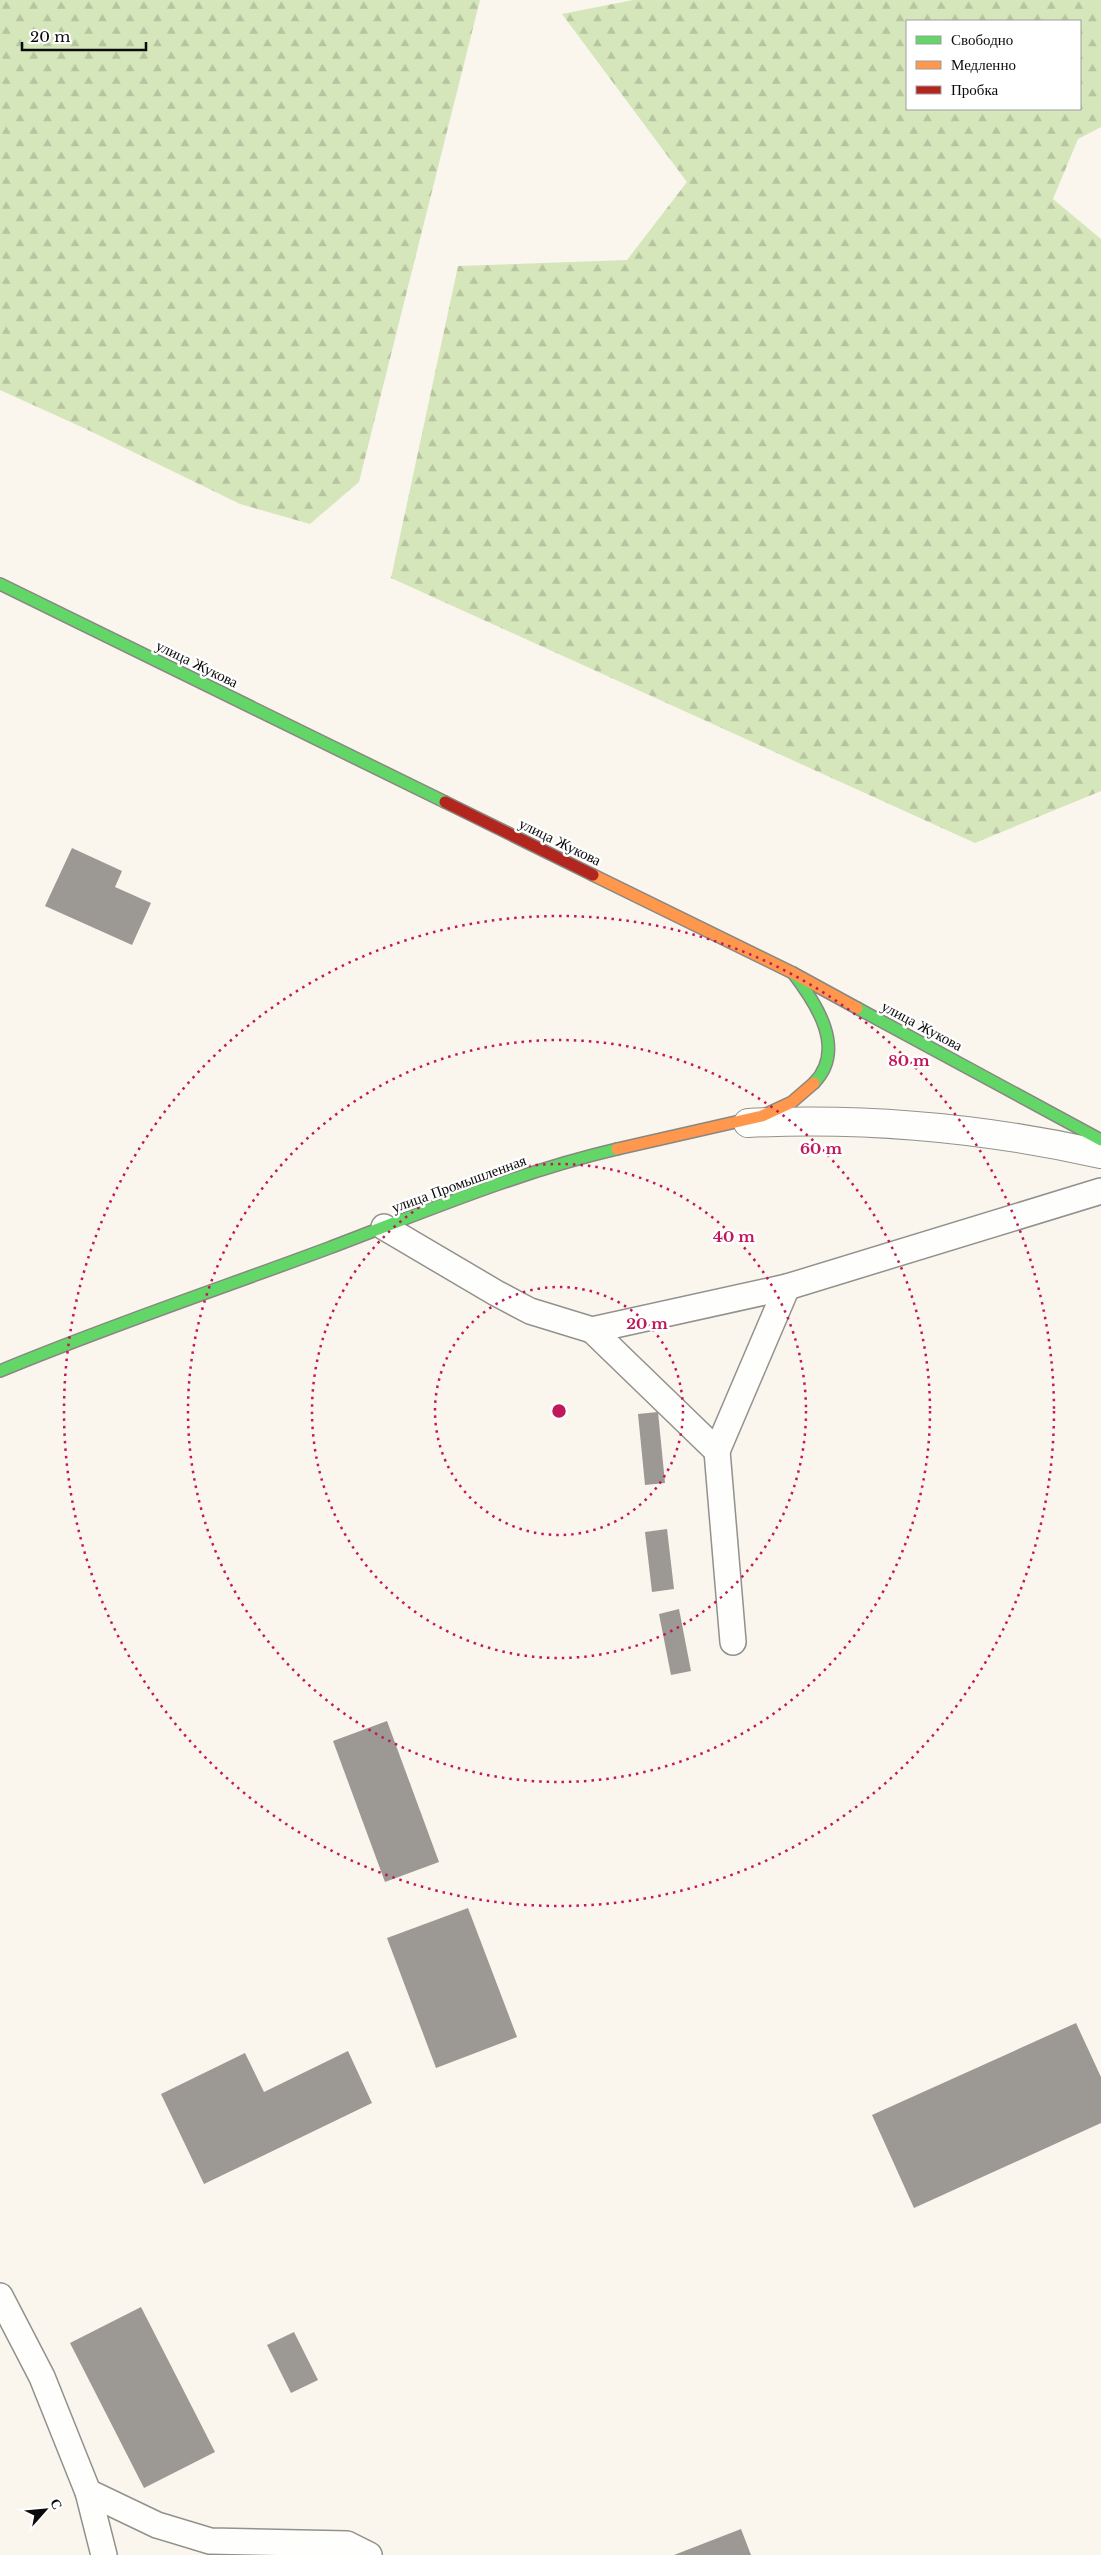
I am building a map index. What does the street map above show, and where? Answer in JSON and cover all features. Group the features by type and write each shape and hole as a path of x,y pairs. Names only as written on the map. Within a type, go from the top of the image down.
{"main road":[{"name":"улица Жукова","path":"0,584 793,973 1101,1140"},
{"name":"улица Промышленная","path":"0,1371 384,1227 586,1155 734,1124 770,1113 788,1104 818,1079 826,1062 826,1028 820,1011 793,973"}],"street":[{"path":"734,1124 846,1120 910,1124 1008,1135 1101,1154"}],"lane":[{"path":"592,1330 787,1287 1101,1191"},
{"path":"384,1227 496,1294 530,1311 592,1330 716,1451"},
{"path":"733,1642 716,1451 787,1287"},
{"path":"0,2296 42,2377 88,2492 104,2555"},
{"path":"88,2492 157,2525 210,2541 347,2544 369,2555"}],"green space":[{"path":"0,0 480,0 359,482 310,524 240,504 86,429 0,390"},
{"path":"633,0 1101,0 1101,127 1078,139 1053,199 1101,239 1101,791 975,843 391,578 458,266 627,260 687,182 562,14"}],"building":[{"path":"72,848 122,871 115,887 151,903 132,945 45,906"},
{"path":"658,1412 665,1483 645,1485 638,1414"},
{"path":"667,1529 674,1589 652,1592 645,1532"},
{"path":"679,1609 691,1671 671,1675 659,1614"},
{"path":"387,1721 439,1862 385,1882 333,1741"},
{"path":"468,1908 517,2037 436,2068 387,1938"},
{"path":"1076,2023 1101,2077 1101,2123 914,2208 872,2115"},
{"path":"348,2051 372,2103 204,2184 161,2094 245,2053 264,2092"},
{"path":"141,2307 215,2452 144,2488 70,2343"},
{"path":"294,2332 318,2380 291,2393 267,2345"},
{"path":"741,2529 751,2555 674,2555"}],"traffic: fast":[{"path":"0,584 445,802"},
{"path":"793,973 811,998 824,1026 828,1041 828,1056 824,1070 814,1083"},
{"path":"857,1008 1101,1140"},
{"path":"0,1371 123,1323 507,1181 580,1158 617,1149"}],"traffic: slow":[{"path":"593,875 793,973 857,1008"},
{"path":"617,1149 762,1116 792,1102 814,1083"}],"traffic: jam":[{"path":"445,802 593,875"}]}
